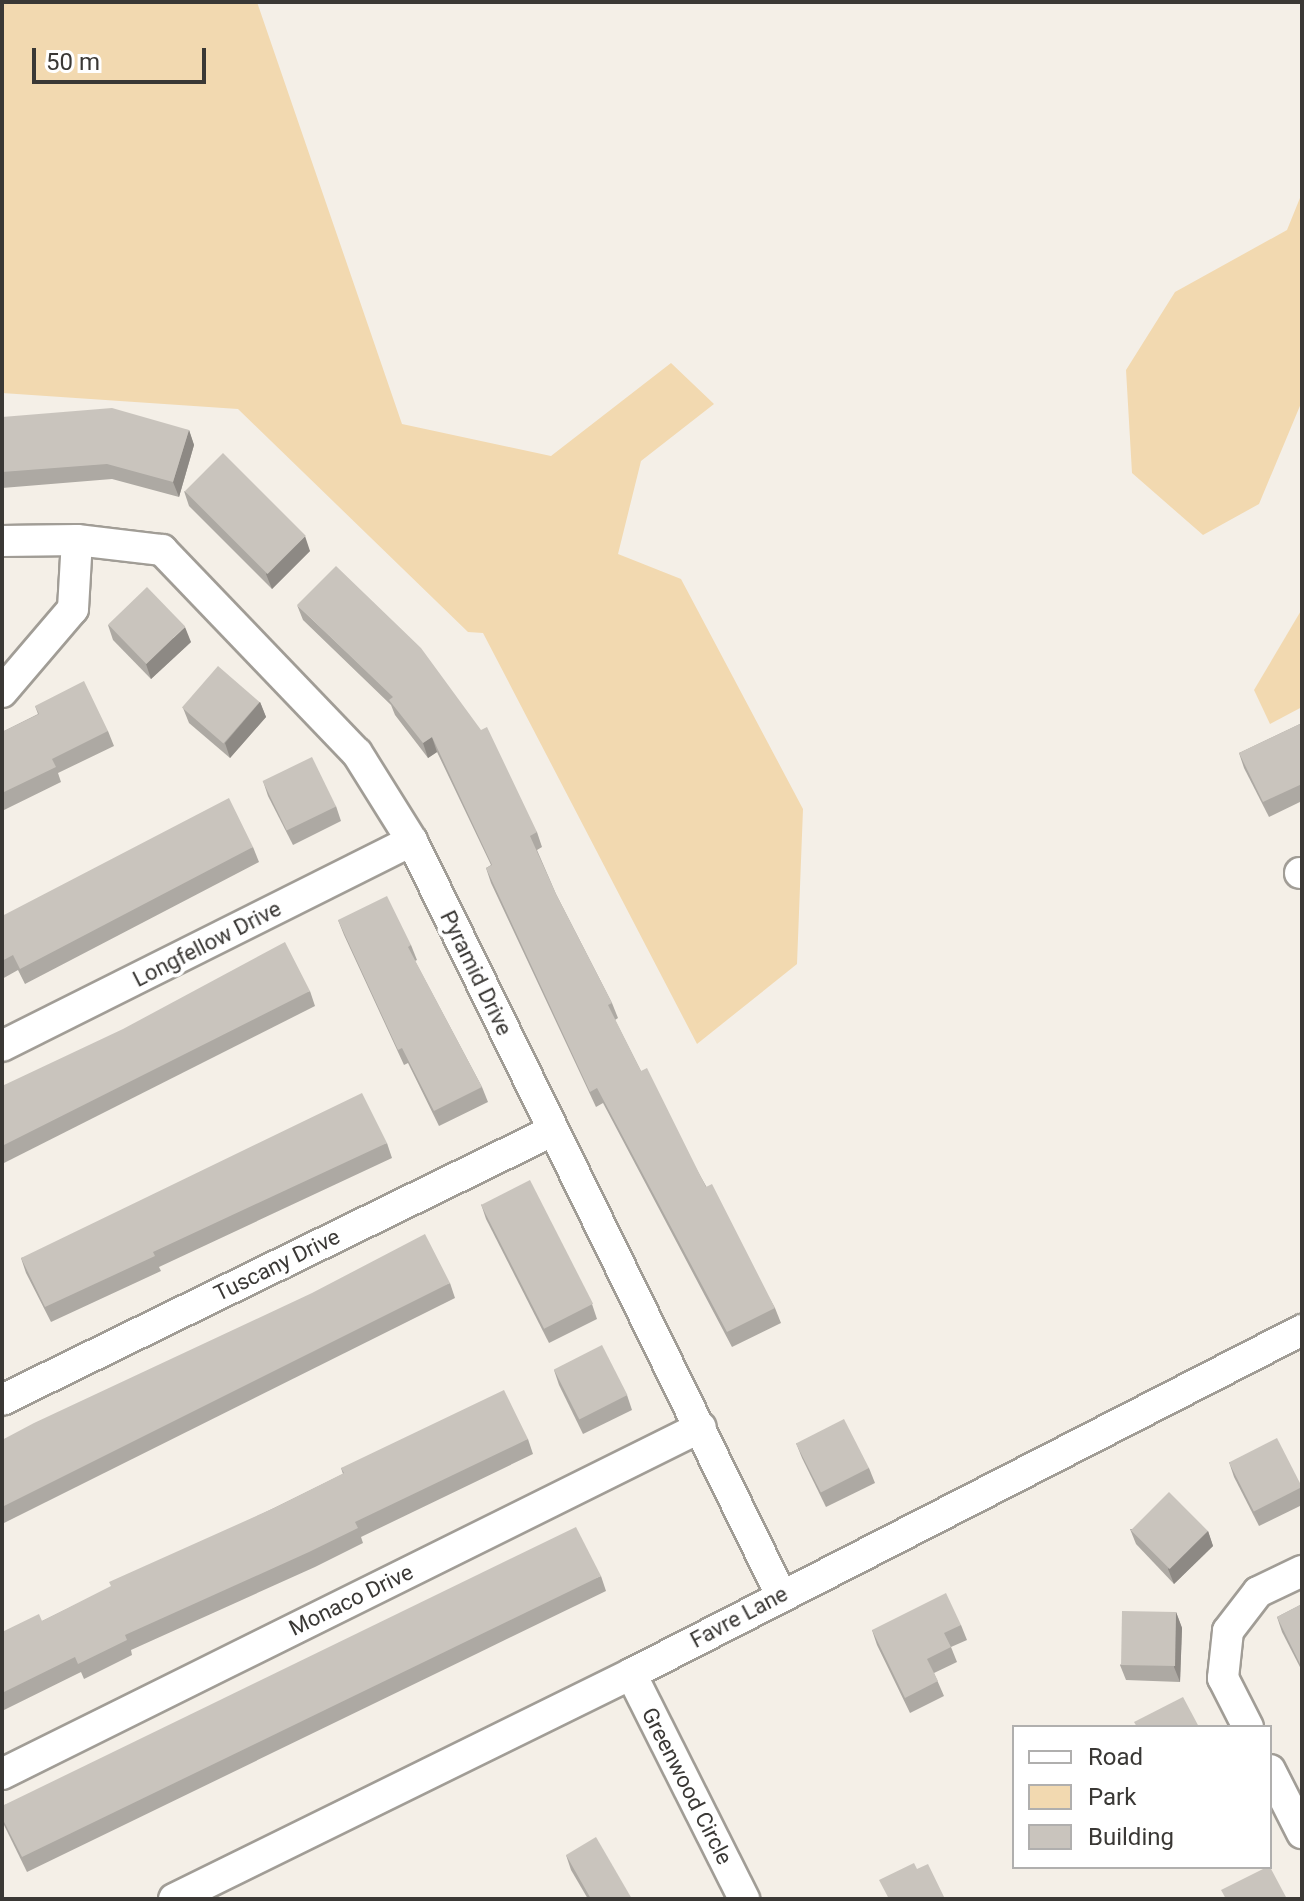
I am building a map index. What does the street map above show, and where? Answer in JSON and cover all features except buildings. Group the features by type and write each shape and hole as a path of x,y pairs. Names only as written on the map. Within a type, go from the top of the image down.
{"street":[{"name":"Pyramid Drive","path":"2,541 77,540 162,550 357,753 412,841 781,1595"},
{"path":"2,692 73,609 77,540"},
{"name":"Longfellow Drive","path":"2,1046 412,841"},
{"name":"Tuscany Drive","path":"2,1400 552,1131"},
{"name":"Favre Lane","path":"174,1899 631,1674 1302,1330"},
{"name":"Monaco Drive","path":"2,1774 701,1427"},
{"path":"1247,1725 1223,1678 1228,1631 1258,1592 1302,1571"},
{"name":"Greenwood Circle","path":"631,1674 744,1899"},
{"path":"1272,1774 1302,1833"}],"green space":[{"path":"2,2 257,2 402,424 551,456 671,363 714,404 641,461 618,554 681,579 803,809 797,964 697,1044 483,633 468,632 238,409 2,393"},
{"path":"1302,193 1302,401 1259,504 1203,535 1132,473 1126,370 1175,292 1287,230"},
{"path":"1302,609 1302,707 1270,724 1254,690"}]}
